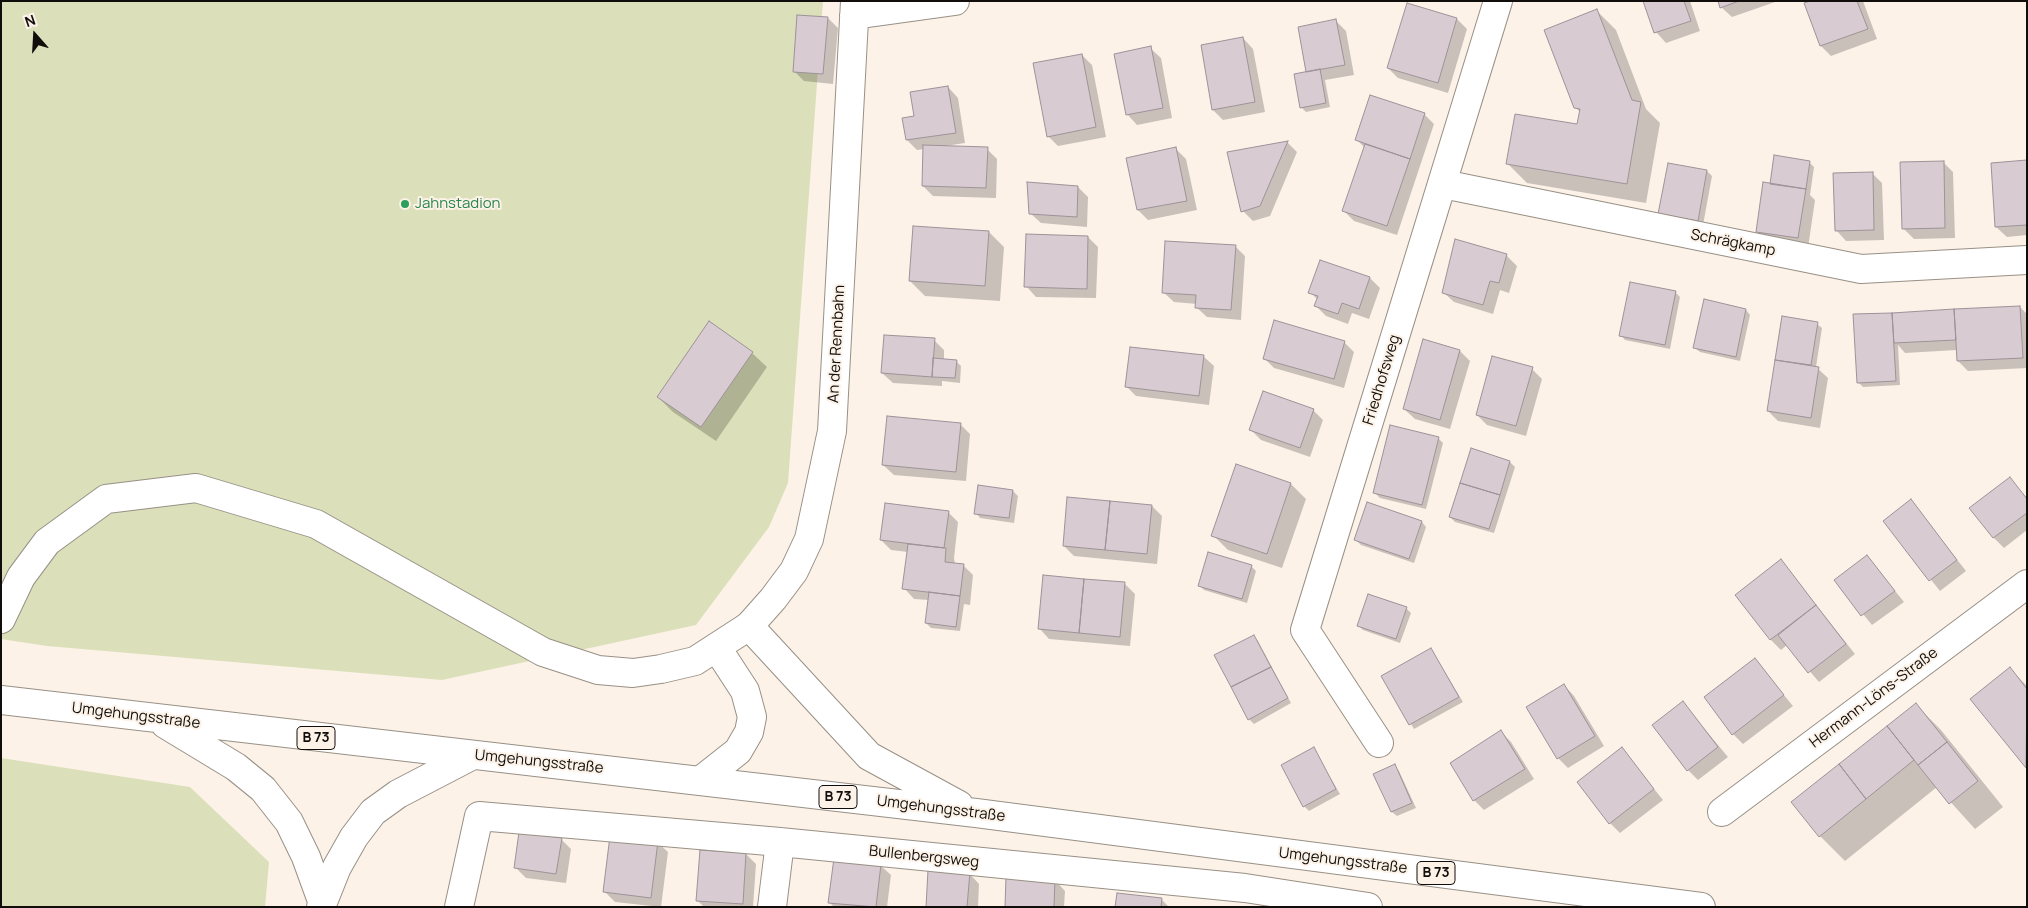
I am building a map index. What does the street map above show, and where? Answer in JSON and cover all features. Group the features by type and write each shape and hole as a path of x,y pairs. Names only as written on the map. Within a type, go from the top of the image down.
{"street":[{"path":"854,8 955,1"},
{"name":"Friedhofsweg","path":"1379,743 1305,630 1498,1"},
{"name":"An der Rennbahn","path":"1,619 21,577 46,542 106,499 196,488 316,524 543,652 598,670 632,673 695,661 749,626 773,599 794,570 810,538 832,431 854,8"},
{"name":"Schrägkamp","path":"1443,184 1861,269 2027,260"},
{"name":"Hermann-Löns-Straße","path":"1722,812 2027,584"},
{"path":"749,626 869,756 976,813"},
{"path":"700,781 738,750 749,732 752,716 746,690 717,648"},
{"name":"Umgehungsstraße","path":"1,700 159,720 976,813 1701,907"},
{"path":"159,720 236,767 263,790 289,822 306,858 321,904"},
{"path":"321,904 337,867 354,837 373,812 398,794 473,755"},
{"name":"Bullenbergsweg","path":"459,907 479,816 780,842 1245,888 1368,907"},
{"path":"772,907 780,842"}],"green space":[{"name":"Jahnstadion","path":"1,1 823,1 788,483 769,527 696,625 442,680 47,646 1,639"},
{"path":"1,758 190,787 269,862 265,907 1,907"}],"building":[{"path":"1643,1 1684,1 1691,21 1654,33"},
{"path":"1718,1 1739,1 1720,8"},
{"path":"1810,1 1857,1 1868,29 1820,46 1804,3"},
{"path":"1407,3 1457,18 1438,83 1387,68"},
{"path":"1597,9 1632,100 1641,102 1627,184 1506,164 1515,114 1577,124 1580,109 1574,108 1544,30"},
{"path":"797,15 828,17 823,74 793,72"},
{"path":"1336,19 1345,65 1306,72 1298,27"},
{"path":"1243,37 1255,102 1212,110 1201,45"},
{"path":"1151,46 1163,108 1126,115 1114,54"},
{"path":"1082,54 1096,127 1047,137 1033,63"},
{"path":"1320,69 1326,103 1300,108 1294,74"},
{"path":"948,86 956,133 906,140 902,118 914,116 910,92"},
{"path":"1370,95 1425,113 1410,159 1355,140"},
{"path":"1288,141 1260,206 1241,212 1227,152"},
{"path":"1365,144 1410,159 1387,226 1342,211"},
{"path":"923,145 988,147 986,188 922,186"},
{"path":"1176,147 1187,201 1137,210 1126,158"},
{"path":"1774,155 1810,161 1806,189 1770,184"},
{"path":"2027,160 2027,225 1995,227 1991,163"},
{"path":"1944,161 1945,228 1902,229 1900,162"},
{"path":"1668,163 1707,170 1698,221 1658,214"},
{"path":"1873,172 1874,230 1835,231 1833,173"},
{"path":"1027,182 1078,186 1077,217 1029,214"},
{"path":"1763,182 1806,189 1798,238 1756,232"},
{"path":"913,226 989,231 985,286 909,281"},
{"path":"1026,234 1088,236 1087,289 1024,287"},
{"path":"1455,239 1507,254 1499,283 1490,281 1483,305 1442,293"},
{"path":"1165,241 1236,245 1231,310 1195,308 1196,295 1162,293"},
{"path":"1320,260 1370,277 1359,309 1342,303 1338,314 1314,306 1318,296 1308,293"},
{"path":"1630,282 1676,291 1665,345 1619,336"},
{"path":"1704,299 1746,309 1736,357 1693,348"},
{"path":"2020,306 2023,358 1957,361 1954,309"},
{"path":"1954,309 1956,340 1894,343 1892,313"},
{"path":"1892,313 1896,381 1857,383 1853,314"},
{"path":"1782,316 1818,322 1811,365 1775,360"},
{"path":"1274,320 1345,341 1334,379 1263,359"},
{"path":"709,321 753,352 701,427 657,397"},
{"path":"884,335 935,338 932,377 881,373"},
{"path":"1423,339 1460,350 1440,420 1403,409"},
{"path":"1130,347 1204,355 1199,396 1125,387"},
{"path":"1492,356 1533,367 1516,426 1476,415"},
{"path":"933,358 957,360 955,378 932,377"},
{"path":"1775,360 1819,367 1811,418 1767,411"},
{"path":"1263,391 1314,409 1300,448 1249,430"},
{"path":"887,416 961,423 956,472 882,465"},
{"path":"1390,425 1439,437 1422,505 1373,493"},
{"path":"1471,448 1510,461 1500,495 1460,483"},
{"path":"1236,464 1291,483 1267,554 1211,536"},
{"path":"2010,477 2027,499 2027,513 1993,538 1969,508"},
{"path":"1460,483 1500,495 1489,529 1449,517"},
{"path":"978,485 1013,490 1009,518 974,514"},
{"path":"1067,497 1110,501 1105,550 1063,546"},
{"path":"1911,499 1957,560 1929,581 1883,521"},
{"path":"1110,501 1152,505 1147,554 1105,550"},
{"path":"1367,502 1422,521 1409,559 1354,540"},
{"path":"885,503 949,511 944,548 880,540"},
{"path":"908,544 946,548 945,562 964,564 960,596 902,589"},
{"path":"1208,552 1252,565 1242,599 1198,586"},
{"path":"1867,555 1895,591 1861,616 1834,580"},
{"path":"1781,559 1816,605 1770,640 1735,595"},
{"path":"1043,575 1084,579 1079,633 1038,629"},
{"path":"1084,579 1125,582 1120,637 1079,633"},
{"path":"929,592 960,596 956,627 925,623"},
{"path":"1368,594 1407,607 1396,639 1357,626"},
{"path":"1816,605 1846,644 1808,673 1778,635"},
{"path":"1254,635 1271,667 1231,687 1214,655"},
{"path":"1431,648 1459,697 1409,725 1381,676"},
{"path":"1755,658 1784,695 1732,735 1704,697"},
{"path":"1271,667 1288,698 1248,720 1231,687"},
{"path":"2010,667 2027,689 2026,768 1970,699"},
{"path":"1564,684 1595,736 1557,759 1526,707"},
{"path":"1683,701 1718,747 1687,771 1652,725"},
{"path":"1916,703 1947,742 1918,765 1887,726"},
{"path":"1887,726 1914,760 1866,799 1839,764"},
{"path":"1501,730 1525,769 1473,801 1450,763"},
{"path":"1947,742 1978,781 1949,804 1918,765"},
{"path":"1314,747 1336,789 1303,807 1281,765"},
{"path":"1622,747 1654,789 1609,824 1577,782"},
{"path":"1395,764 1412,803 1391,812 1373,774"},
{"path":"1839,764 1866,799 1819,837 1791,802"},
{"path":"519,832 562,838 556,874 514,868"},
{"path":"610,836 658,841 651,898 603,892"},
{"path":"700,850 746,853 743,904 696,901"},
{"path":"834,858 881,864 876,907 828,903"},
{"path":"928,870 970,872 967,907 926,907"},
{"path":"1006,877 1055,879 1054,907 1005,907"},
{"path":"1117,893 1162,898 1161,907 1115,907"}],"place":[{"name":"Jahnstadion","path":"405,204"}]}
